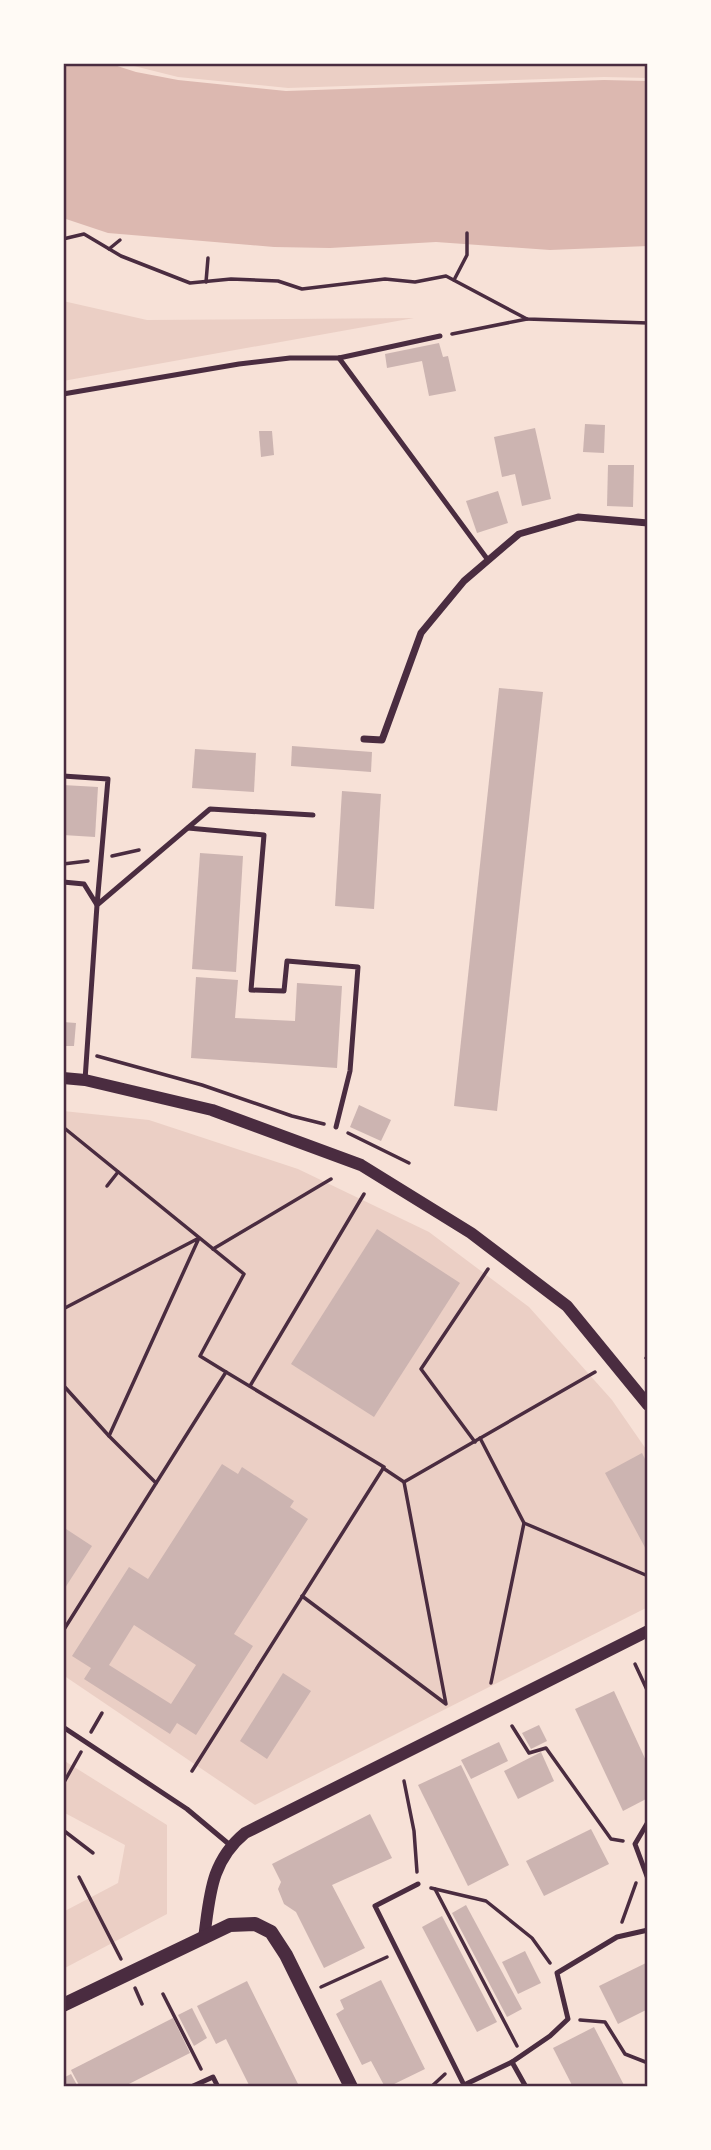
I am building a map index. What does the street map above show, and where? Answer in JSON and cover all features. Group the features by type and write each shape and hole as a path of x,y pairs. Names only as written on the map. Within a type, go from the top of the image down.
{"main road":[{"path":"63,2006 230,1925 255,1924 271,1932 286,1955 351,2087"}],"street":[{"path":"363,739 382,740 421,633 464,581 519,534 578,517 648,523"},
{"path":"63,1078 85,1080 212,1111 361,1165 471,1233 567,1306 648,1405"},
{"path":"204,1938 209,1898 217,1867 230,1845 245,1833 648,1631"}],"lane":[{"path":"63,394 239,364 290,358 339,358 440,336"},
{"path":"339,358 488,560"},
{"path":"63,776 108,779 85,1080"},
{"path":"97,905 210,809 313,815"},
{"path":"188,828 264,835 251,990 284,991 288,961 358,967 350,1071 336,1127"},
{"path":"63,882 84,884 97,905"},
{"path":"63,1727 187,1809 230,1845"},
{"path":"648,1822 635,1844 648,1879"},
{"path":"418,1884 375,1906 464,2085 512,2063 550,2036 568,2019 558,1973 617,1937 648,1930"},
{"path":"512,2063 526,2087"},
{"path":"191,2087 213,2077 218,2087"}],"path":[{"path":"454,281 467,255 467,233"},
{"path":"63,239 84,234 149,269 190,283 231,279 278,281 302,289 385,279 415,282 446,276 527,320"},
{"path":"109,249 120,240"},
{"path":"205,282 208,258"},
{"path":"440,336 527,320 648,323"},
{"path":"63,864 101,859 141,849"},
{"path":"103,1057 292,1116 336,1127 409,1163"},
{"path":"63,1127 244,1274 200,1356 404,1482 446,1704 302,1595"},
{"path":"107,1186 118,1172"},
{"path":"213,1249 331,1179"},
{"path":"250,1387 364,1194"},
{"path":"63,1309 199,1238"},
{"path":"109,1436 199,1238"},
{"path":"474,1441 421,1369 488,1269"},
{"path":"63,1631 226,1372"},
{"path":"404,1482 595,1372"},
{"path":"63,1385 156,1483"},
{"path":"480,1438 524,1523 491,1683"},
{"path":"192,1771 383,1468"},
{"path":"524,1523 648,1576"},
{"path":"635,1664 648,1692"},
{"path":"512,1726 528,1753 546,1748 611,1839 635,1844"},
{"path":"63,1784 75,1764"},
{"path":"404,1781 414,1830 418,1884 486,1901 532,1938 558,1973"},
{"path":"63,1830 93,1853"},
{"path":"617,1937 643,1864"},
{"path":"79,1877 129,1974"},
{"path":"435,1889 522,2056"},
{"path":"319,1987 397,1952"},
{"path":"163,1994 207,2080"},
{"path":"568,2019 605,2022 625,2054 648,2063"}],"shaded area":[{"path":"63,63 108,63 136,72 178,80 286,91 604,80 648,81 648,246 550,250 436,242 330,248 274,247 108,233 63,218"},
{"path":"122,63 648,63 648,78 604,77 288,88 178,77"},
{"path":"63,301 147,320 414,318 63,381"},
{"path":"63,1111 149,1120 298,1169 429,1232 529,1307 612,1400 648,1452 648,1607 255,1805 63,1675"},
{"path":"63,1760 167,1825 167,1914 63,1969 63,1912 118,1883 125,1845 63,1812"}],"building":[{"path":"439,343 443,357 448,356 456,391 429,396 422,361 387,368 385,354"},
{"path":"585,424 605,425 604,453 583,452"},
{"path":"535,428 551,499 522,506 515,474 502,477 494,437"},
{"path":"259,431 272,431 274,455 261,457"},
{"path":"608,465 634,465 633,507 607,506"},
{"path":"498,491 508,523 477,533 466,501"},
{"path":"499,688 543,692 497,1111 454,1106"},
{"path":"292,746 372,752 371,772 291,766"},
{"path":"195,749 256,753 254,792 192,788"},
{"path":"63,785 98,787 95,837 63,835"},
{"path":"342,791 381,794 374,909 335,906"},
{"path":"200,853 243,856 236,972 192,969"},
{"path":"196,977 238,980 235,1018 295,1021 297,983 342,986 337,1068 191,1058"},
{"path":"63,1022 76,1023 74,1046 63,1046"},
{"path":"359,1105 391,1120 381,1141 350,1127"},
{"path":"377,1229 460,1283 374,1417 291,1364"},
{"path":"642,1453 648,1465 648,1553 605,1473"},
{"path":"222,1464 238,1474 242,1467 294,1501 290,1507 308,1519 234,1634 253,1646 196,1735 177,1723 170,1734 84,1679 91,1668 72,1656 129,1567 148,1579","holes":["134,1625 196,1665 171,1704 109,1665"]},
{"path":"63,1527 92,1546 63,1591"},
{"path":"283,1673 311,1691 267,1759 240,1741"},
{"path":"614,1691 648,1765 648,1798 623,1811 575,1709"},
{"path":"539,1725 547,1741 531,1749 522,1733"},
{"path":"499,1742 508,1761 471,1779 461,1760"},
{"path":"541,1752 554,1781 518,1799 504,1771"},
{"path":"461,1765 509,1865 468,1886 418,1785"},
{"path":"370,1814 392,1858 332,1885 365,1948 324,1968 296,1912 284,1904 278,1889 281,1882 272,1864"},
{"path":"591,1829 609,1864 544,1896 526,1861"},
{"path":"466,1905 522,2009 507,2017 452,1913"},
{"path":"442,1916 497,2022 477,2032 422,1927"},
{"path":"525,1951 541,1983 518,1994 502,1962"},
{"path":"648,1962 648,2009 618,2024 599,1986"},
{"path":"381,1980 425,2069 388,2087 385,2087 371,2061 362,2065 336,2014 344,2009 340,2000"},
{"path":"247,1981 298,2084 293,2087 250,2087 226,2039 216,2044 197,2006"},
{"path":"192,2008 207,2038 194,2046 178,2015"},
{"path":"173,2018 190,2053 123,2087 80,2087 71,2070"},
{"path":"594,2027 625,2087 573,2087 553,2048"},
{"path":"71,2074 78,2087 63,2087 63,2078"}]}
